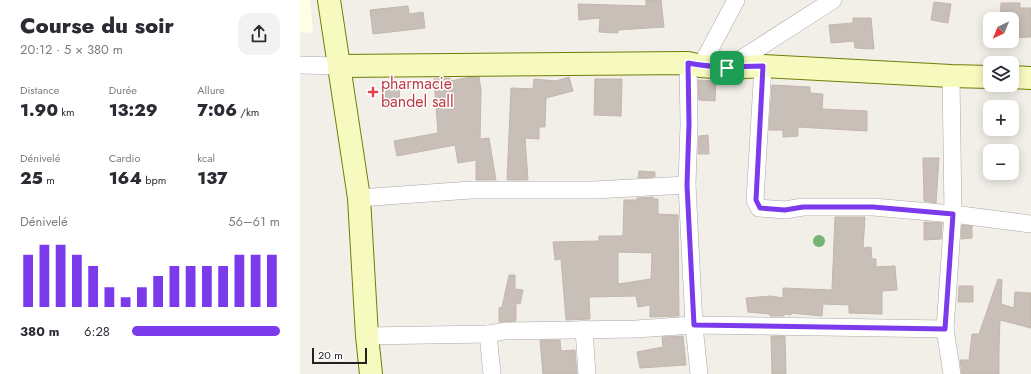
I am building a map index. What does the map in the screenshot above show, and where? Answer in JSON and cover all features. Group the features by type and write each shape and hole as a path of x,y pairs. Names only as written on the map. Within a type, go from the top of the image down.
{"street":[{"path":"329,0 359,198 367,336 371,374"},
{"path":"699,374 694,325 687,185 689,124 695,65 736,0"},
{"path":"727,68 834,0"},
{"path":"300,65 695,65 727,68 763,66 983,77"},
{"path":"763,66 756,200 760,208 785,210 803,207 873,207 953,214 1031,224"},
{"path":"951,76 953,214 945,329 952,374"},
{"path":"1019,78 1031,78"},
{"path":"359,198 471,190 594,190 687,185"},
{"path":"367,336 488,334 505,331 636,329 694,325 945,329"},
{"path":"584,329 587,374"},
{"path":"488,334 492,374"}],"shaded area":[{"path":"300,0 310,0 313,33 300,32"}],"building":[{"path":"646,0 661,0 664,27 618,30 618,33 599,32 600,18 579,20 578,4 646,6"},
{"path":"934,2 951,4 948,23 931,20"},
{"path":"1001,3 1020,3 1020,8 1031,8 1031,37 1019,38 1019,12 1000,12"},
{"path":"408,6 409,14 423,12 425,28 373,34 370,10"},
{"path":"853,18 871,18 874,49 855,48 854,41 831,43 829,25 853,23"},
{"path":"479,77 481,90 480,139 489,138 496,180 476,180 476,160 458,163 455,145 397,156 394,141 438,133 434,79 450,78 450,81"},
{"path":"569,77 573,91 546,98 545,127 539,127 539,139 525,138 528,180 507,180 511,88 533,89 534,79 556,81"},
{"path":"595,79 622,79 621,116 594,115"},
{"path":"698,80 716,81 715,101 699,100"},
{"path":"772,85 810,87 810,93 823,94 822,109 867,111 867,131 798,127 798,136 783,137 783,130 769,130"},
{"path":"381,87 399,87 400,105 382,105"},
{"path":"708,135 709,154 698,154 699,136"},
{"path":"923,158 939,158 936,203 924,201"},
{"path":"639,171 655,172 655,177 638,178"},
{"path":"653,197 653,199 658,199 658,214 678,215 679,316 650,317 650,305 638,307 636,296 589,297 590,319 566,320 561,259 555,260 553,242 599,241 599,236 623,236 624,200 637,200 637,198","holes":["618,252 652,253 651,279 618,284"]},
{"path":"835,217 865,217 863,248 871,247 872,259 876,259 876,267 895,266 897,290 882,291 882,314 849,313 849,305 823,304 822,316 791,313 791,315 784,314 784,316 770,316 770,314 748,312 746,298 771,296 783,298 783,288 832,290"},
{"path":"924,222 942,223 941,239 924,240"},
{"path":"962,225 972,226 972,238 961,239"},
{"path":"509,275 515,275 515,289 523,290 520,304 516,303 516,321 499,322 499,308 502,307"},
{"path":"998,279 1002,280 1001,304 1014,308 1015,292 1031,293 1031,328 1000,320 999,374 962,374 960,360 969,360 972,334 979,334"},
{"path":"959,286 973,286 973,302 958,302"},
{"path":"683,336 686,365 640,368 637,352 663,347 662,337"},
{"path":"771,336 785,336 786,374 772,374"},
{"path":"540,340 560,340 561,351 575,350 577,374 543,374"}],"place":[{"name":"pharmacie bandel sall","path":"373,92"}],"route":[{"path":"688,63 701,66 727,68 763,66 756,200 760,208 785,210 803,207 873,207 953,214 945,329 694,325 687,185 689,124 688,63"}]}
